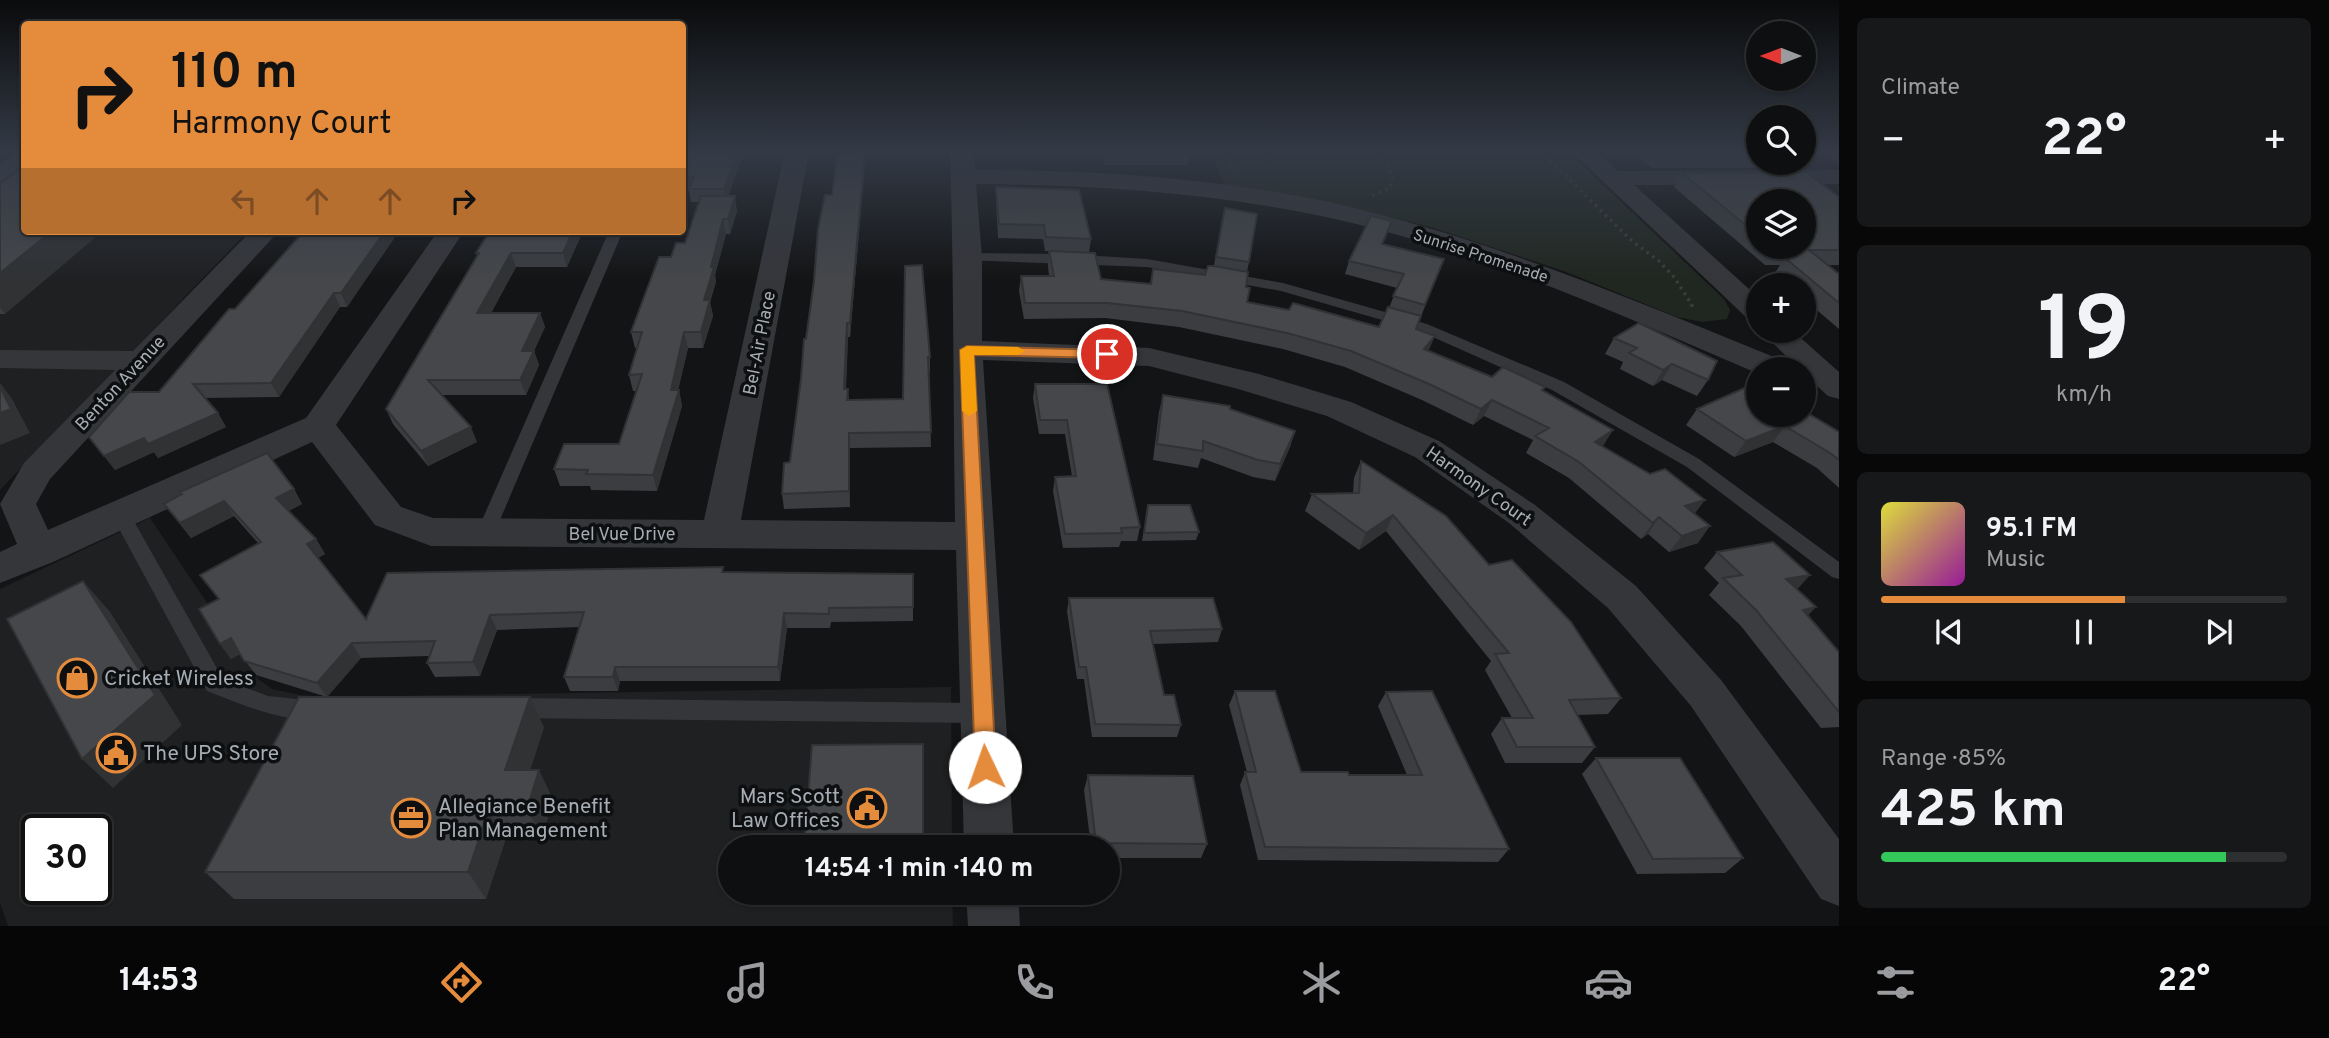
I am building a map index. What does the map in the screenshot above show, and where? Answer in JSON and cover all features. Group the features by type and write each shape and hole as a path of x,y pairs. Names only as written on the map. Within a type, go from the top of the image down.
{"street":[{"name":"Bel-Air Place","path":"720,534 788,194"},
{"path":"964,194 968,257 967,350 974,536 988,835"},
{"name":"Sunrise Promenade","path":"1235,194 1336,212 1418,233 1568,284 1746,357"},
{"path":"1630,194 1746,302"},
{"name":"Benton Avenue","path":"39,552 18,503 36,472 262,235"},
{"path":"0,568 318,426 448,235"},
{"path":"1789,343 1839,389"},
{"name":"Harmony Court","path":"967,350 1149,356 1248,381 1339,410 1426,449 1522,514 1622,597 1706,693 1839,881"},
{"path":"0,359 140,361"},
{"path":"1816,387 1839,396"},
{"name":"Bel Vue Drive","path":"318,426 388,516 431,532 974,536"},
{"path":"993,905 994,926"}],"lane":[{"path":"485,534 614,235"},
{"path":"968,257 1065,258 1147,263 1283,287 1422,327 1558,386 1693,463 1839,572"},
{"path":"120,514 215,685 268,705 335,710"},
{"path":"488,709 672,708 982,713"}],"path":[{"path":"1366,197 1378,194"},
{"path":"1584,194 1632,241 1647,249 1669,271 1686,294 1692,305 1690,309"}],"shaded area":[{"path":"0,194 21,226 21,235 244,235 0,490"},
{"path":"1278,194 1613,194 1724,299 1730,310 1727,319 1702,322 1677,317 1564,271 1431,227 1340,205"},
{"path":"150,518 258,679 272,689 300,695 327,697 951,687 952,835 718,835 718,905 952,905 953,926 8,926 0,903 0,589"}],"building":[{"path":"0,194 21,194 21,235 47,235 0,273"},
{"path":"861,194 850,323 847,323 844,389 848,389 847,400 903,399 905,266 922,265 930,357 931,432 849,433 849,491 782,494 784,463 790,462 804,339 814,281 818,229 825,195"},
{"path":"997,194 1080,194 1091,239 1046,237 1044,225 999,224"},
{"path":"1708,194 1746,194 1746,225"},
{"path":"1816,194 1835,194 1839,197 1839,250 1816,250"},
{"path":"701,196 735,196 728,219 723,219 711,267 714,267 704,300 710,300 701,332 684,332 671,390 679,390 653,475 586,474 588,470 554,469 564,444 619,444 642,374 629,375 642,332 631,332 659,257 671,257 676,243 685,243"},
{"path":"1225,208 1257,214 1249,262 1216,257"},
{"path":"1371,216 1392,221 1382,244 1444,259 1425,305 1393,296 1404,274 1349,261"},
{"path":"300,235 382,235 341,293 334,293 271,383 193,384 218,413 148,444 144,438 104,456 89,437 129,392 159,392 229,309 235,309"},
{"path":"487,235 571,235 563,253 511,253 477,313 540,313 522,351 534,351 520,380 428,380 471,427 421,451 386,409 479,253 476,253"},
{"path":"1049,251 1095,253 1101,279 1151,284 1153,269 1205,275 1208,266 1214,266 1248,272 1246,287 1250,288 1247,302 1289,310 1293,303 1379,327 1388,307 1421,316 1416,329 1435,336 1424,349 1492,377 1503,367 1545,387 1542,390 1613,430 1595,442 1650,474 1665,469 1705,500 1685,506 1710,526 1682,536 1659,517 1653,523 1579,462 1535,436 1549,428 1492,400 1481,409 1351,351 1287,333 1182,311 1107,303 1025,303 1021,276 1054,276"},
{"path":"1816,256 1839,274 1839,303 1816,284 1816,273 1803,273 1786,259 1816,259"},
{"path":"1639,323 1717,361 1708,380 1672,364 1663,370 1629,353 1637,348 1614,338"},
{"path":"1035,384 1107,384 1140,527 1121,528 1122,533 1065,534 1055,477 1076,476 1067,420 1040,420"},
{"path":"0,387 11,409 0,413"},
{"path":"1746,387 1746,427 1782,427 1746,441 1697,409"},
{"path":"1163,395 1230,406 1230,409 1295,431 1280,464 1258,460 1203,441 1203,451 1157,444"},
{"path":"1816,418 1839,432 1839,460 1787,427 1816,427"},
{"path":"267,453 294,489 276,498 316,539 307,544 366,619 387,573 723,567 722,572 913,574 913,607 829,608 829,614 784,613 778,667 615,667 613,677 564,677 584,612 490,615 473,662 427,663 435,641 352,643 317,683 244,661 231,638 220,644 199,609 219,599 200,575 261,542 224,501 180,523 164,504 182,494 180,492"},
{"path":"1361,461 1446,516 1489,565 1512,560 1571,622 1621,698 1569,700 1595,747 1517,747 1502,718 1533,718 1495,654 1509,653 1393,515 1366,533 1312,494 1359,493"},
{"path":"1148,505 1190,505 1199,532 1144,533"},
{"path":"1773,542 1810,575 1786,579 1816,607 1803,610 1839,652 1839,712 1756,610 1723,578 1742,575 1717,552"},
{"path":"83,581 155,695 82,759 7,619"},
{"path":"1069,598 1213,598 1222,629 1150,631 1164,695 1174,695 1181,725 1095,724 1086,667 1079,667"},
{"path":"1235,691 1275,691 1301,772 1422,775 1386,692 1432,691 1509,849 1265,847 1245,772 1256,772"},
{"name":"Allegiance Benefit Plan Management","path":"299,697 530,697 505,770 539,770 527,809 489,809 468,872 205,872"},
{"name":"Mars Scott Law Offices","path":"923,744 923,835 805,835 812,745"},
{"path":"1596,758 1680,758 1743,858 1653,859"},
{"path":"1088,775 1193,776 1207,844 1120,843 1120,835 1095,835"}],"slow traffic":[{"path":"969,411 967,350 1018,351"}],"place":[{"name":"Cricket Wireless","path":"77,678"},
{"name":"The UPS Store","path":"116,753"},
{"name":"Mars Scott Law Offices","path":"867,808"},
{"name":"Allegiance Benefit Plan Management","path":"411,818"}],"route":[{"path":"985,767 967,350 1107,354"}]}
